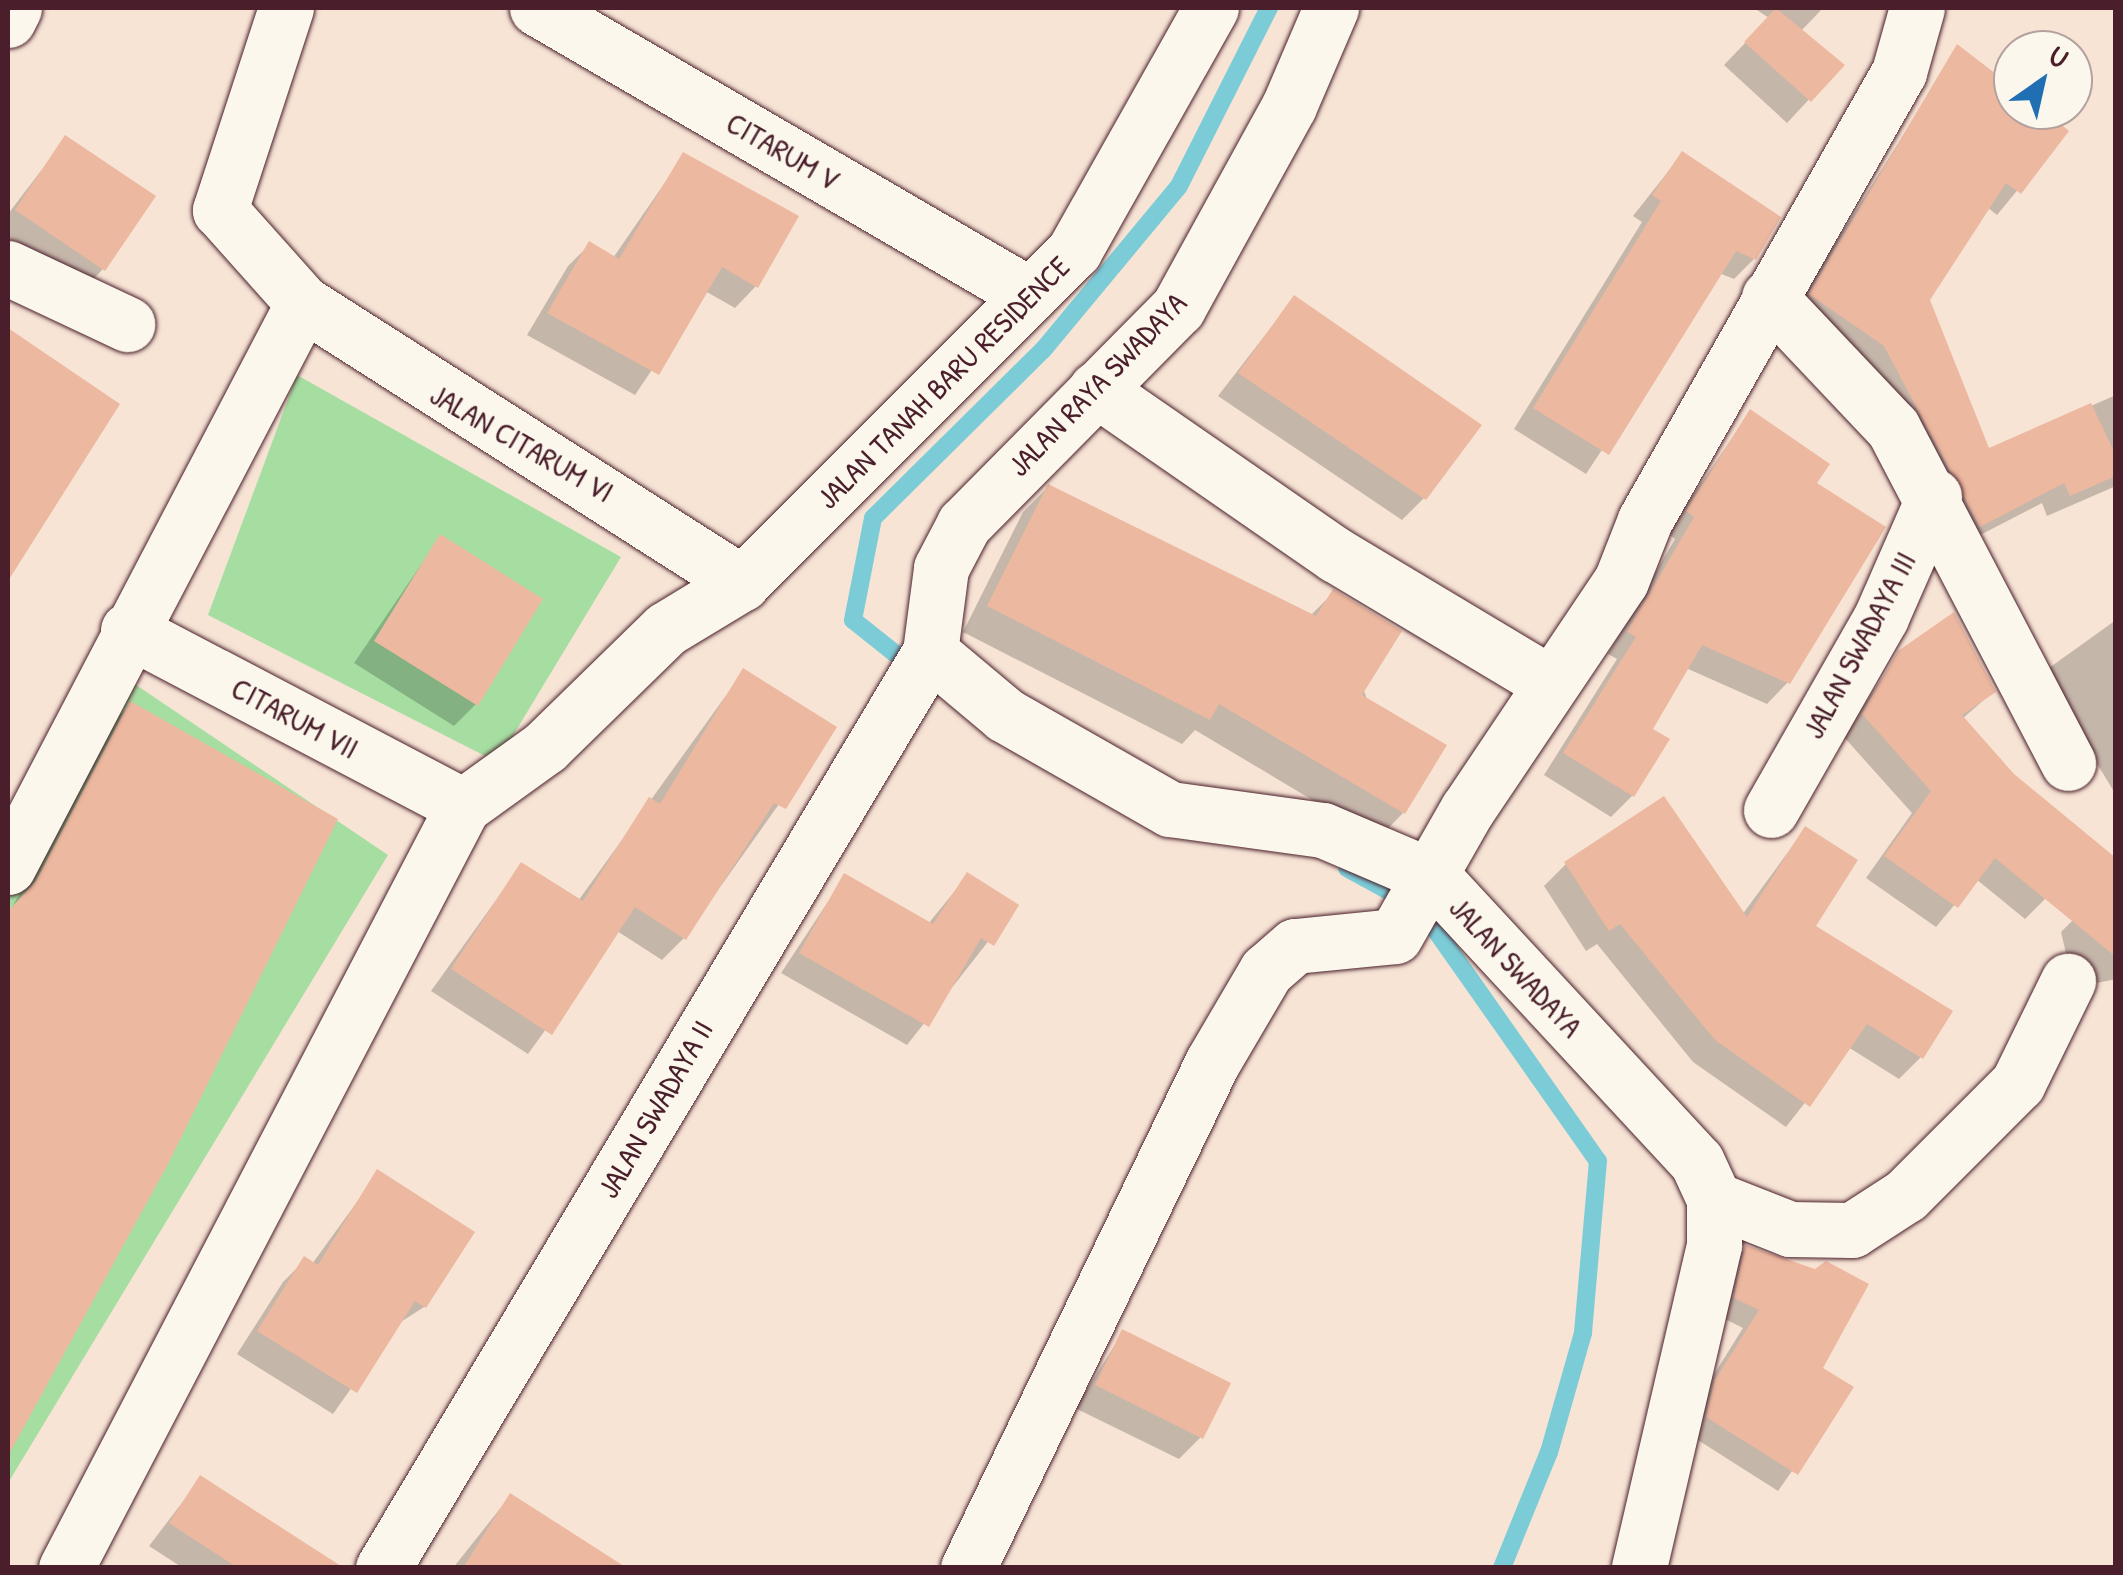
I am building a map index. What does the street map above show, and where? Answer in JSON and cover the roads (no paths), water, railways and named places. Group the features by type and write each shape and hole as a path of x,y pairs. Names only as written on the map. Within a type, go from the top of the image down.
{"street":[{"path":"8,20 14,8"},
{"name":"JALAN CITARUM VI","path":"286,8 220,210 303,302 742,583"},
{"name":"CITARUM V","path":"537,8 1030,296"},
{"name":"JALAN TANAH BARU RESIDENCE","path":"463,806 546,746 666,630 742,583 1074,251 1211,8"},
{"name":"JALAN RAYA SWADAYA","path":"919,666 941,568 964,524 1178,308 1289,106 1331,8"},
{"path":"968,1568 1212,1063 1266,971 1295,946 1416,904 1550,682 1621,581 1769,296 1899,72 1917,8"},
{"path":"8,268 127,324"},
{"path":"1769,296 1866,392 1934,496 2068,763"},
{"path":"8,867 128,630 303,302"},
{"path":"1096,389 1304,534 1550,682"},
{"name":"JALAN SWADAYA III","path":"1771,810 1880,617 1934,496"},
{"name":"CITARUM VII","path":"128,630 463,806"},
{"name":"JALAN SWADAYA","path":"919,666 1170,809 1324,830 1416,904 1697,1162 1714,1199 1714,1245 1638,1568"},
{"name":"JALAN SWADAYA II","path":"384,1568 919,666"},
{"path":"66,1568 463,806"},
{"path":"1714,1199 1790,1229 1852,1230 1906,1196 2018,1083 2068,981"}],"waterway":[{"path":"912,667 853,620 873,518 1043,350 1179,186 1269,8"},
{"path":"1347,868 1420,908 1598,1161 1583,1333 1549,1452 1502,1568"}]}
